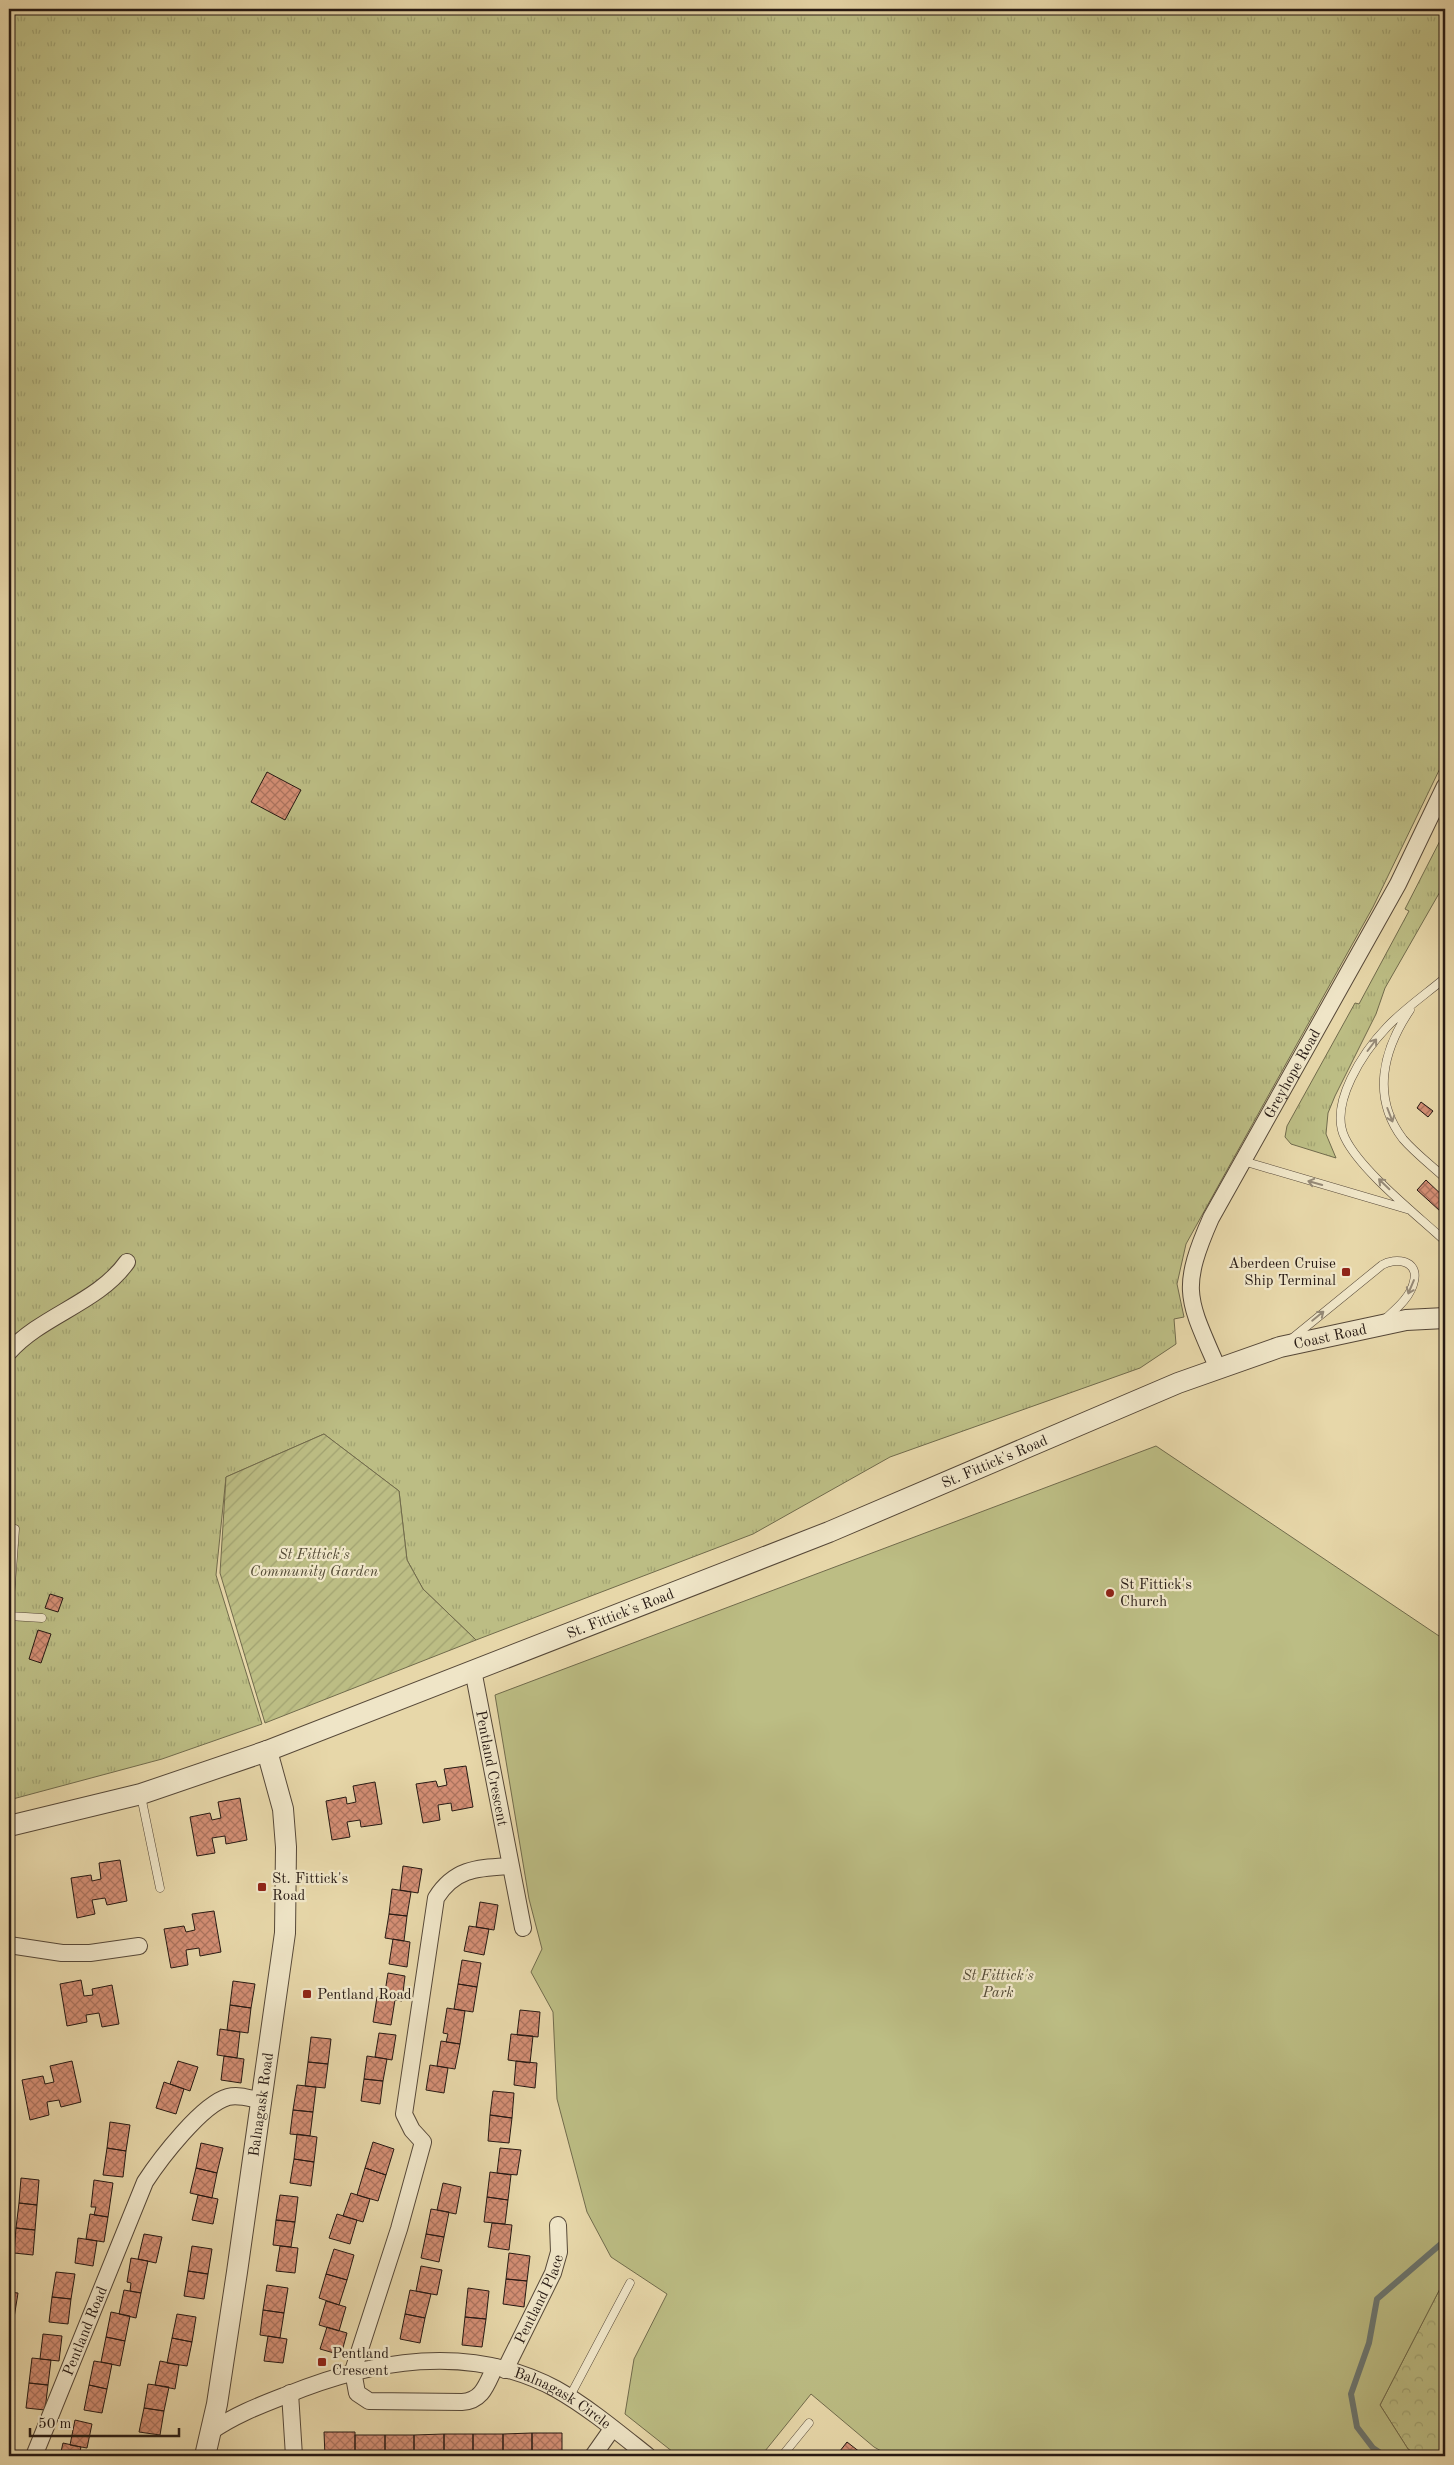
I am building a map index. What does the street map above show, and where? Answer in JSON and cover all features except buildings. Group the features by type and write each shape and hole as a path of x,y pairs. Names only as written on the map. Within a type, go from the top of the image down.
{"street":[{"name":"Greyhope Road","path":"1218,1369 1191,1305 1192,1265 1202,1238 1389,901 1445,786"},
{"path":"9,1352 38,1326 105,1286 119,1274 127,1262"},
{"name":"Coast Road","path":"1218,1369 1280,1347 1378,1325 1413,1319 1445,1318"},
{"name":"St. Fittick's Road","path":"9,1826 141,1794 267,1751 829,1532 1170,1387 1218,1369"},
{"name":"Pentland Crescent","path":"473,1670 523,1928"},
{"name":"Balnagask Road","path":"205,2456 217,2404 263,2101 285,1933 286,1861 283,1809 267,1751"},
{"path":"353,2371 399,2229 423,2142 412,2130 404,2114 436,1898 443,1887 459,1874 482,1868 510,1866"},
{"path":"9,1945 62,1953 90,1953 139,1946"},
{"name":"Pentland Road","path":"34,2456 145,2182 170,2147 210,2108 227,2097 240,2096 263,2101"},
{"name":"Pentland Place","path":"500,2368 553,2273 558,2252 558,2225"},
{"name":"Balnagask Circle","path":"210,2432 243,2412 290,2394 308,2384 353,2371 437,2360 500,2368 555,2389 648,2456"},
{"name":"Balnagask Circle","path":"353,2371 357,2393 369,2401 462,2402 477,2399 500,2368"},
{"path":"290,2394 294,2456"},
{"path":"593,2456 612,2429"}],"lane":[{"path":"1445,978 1388,1026 1371,1045 1350,1082 1340,1118 1345,1138 1357,1157 1445,1241"},
{"path":"1414,1004 1393,1036 1388,1050 1384,1081 1387,1105 1393,1123 1404,1140 1445,1178"},
{"path":"1243,1162 1412,1211"},
{"path":"1280,1347 1382,1265 1393,1259 1404,1260 1412,1268 1414,1274 1412,1287 1399,1307 1378,1325"},
{"path":"9,1528 15,1529 10,1577 9,1614 42,1618"},
{"path":"141,1794 160,1888"},
{"path":"570,2398 630,2283"},
{"path":"782,2456 809,2423"}],"green space":[{"path":"9,9 1445,9 1445,758 1373,907 1186,1244 1177,1284 1184,1317 1174,1319 1176,1344 1140,1368 890,1457 753,1534 476,1640 423,1589 407,1560 399,1491 324,1434 226,1477 216,1575 262,1724 162,1759 9,1800"},
{"path":"1445,831 1445,883 1385,988 1376,1014 1328,1113 1326,1134 1336,1158 1291,1144 1285,1137 1287,1126 1355,1003 1359,1004 1409,911 1405,909"},
{"name":"St Fittick's Community Garden","path":"324,1434 399,1491 407,1560 423,1589 476,1640 265,1723 220,1573 226,1477"},
{"name":"St Fittick's Park","path":"1156,1446 1445,1640 1445,2279 1380,2405 1408,2449 1419,2456 890,2456 874,2447 811,2394 761,2456 678,2456 625,2414 634,2359 667,2294 611,2257 587,2212 557,2099 553,2012 531,1972 542,1949 529,1899 495,1695"},
{"path":"1445,2279 1445,2456 1419,2456 1408,2449 1380,2405"}],"waterway":[{"path":"1385,2456 1373,2448 1357,2427 1351,2394 1369,2343 1377,2299 1442,2243 1445,2234"}],"place":[{"name":"Aberdeen Cruise Ship Terminal","path":"1346,1272"},
{"name":"St Fittick's Church","path":"1110,1593"},
{"name":"St. Fittick's Road","path":"262,1887"},
{"name":"Pentland Road","path":"307,1994"},
{"name":"Pentland Crescent","path":"322,2362"}]}
